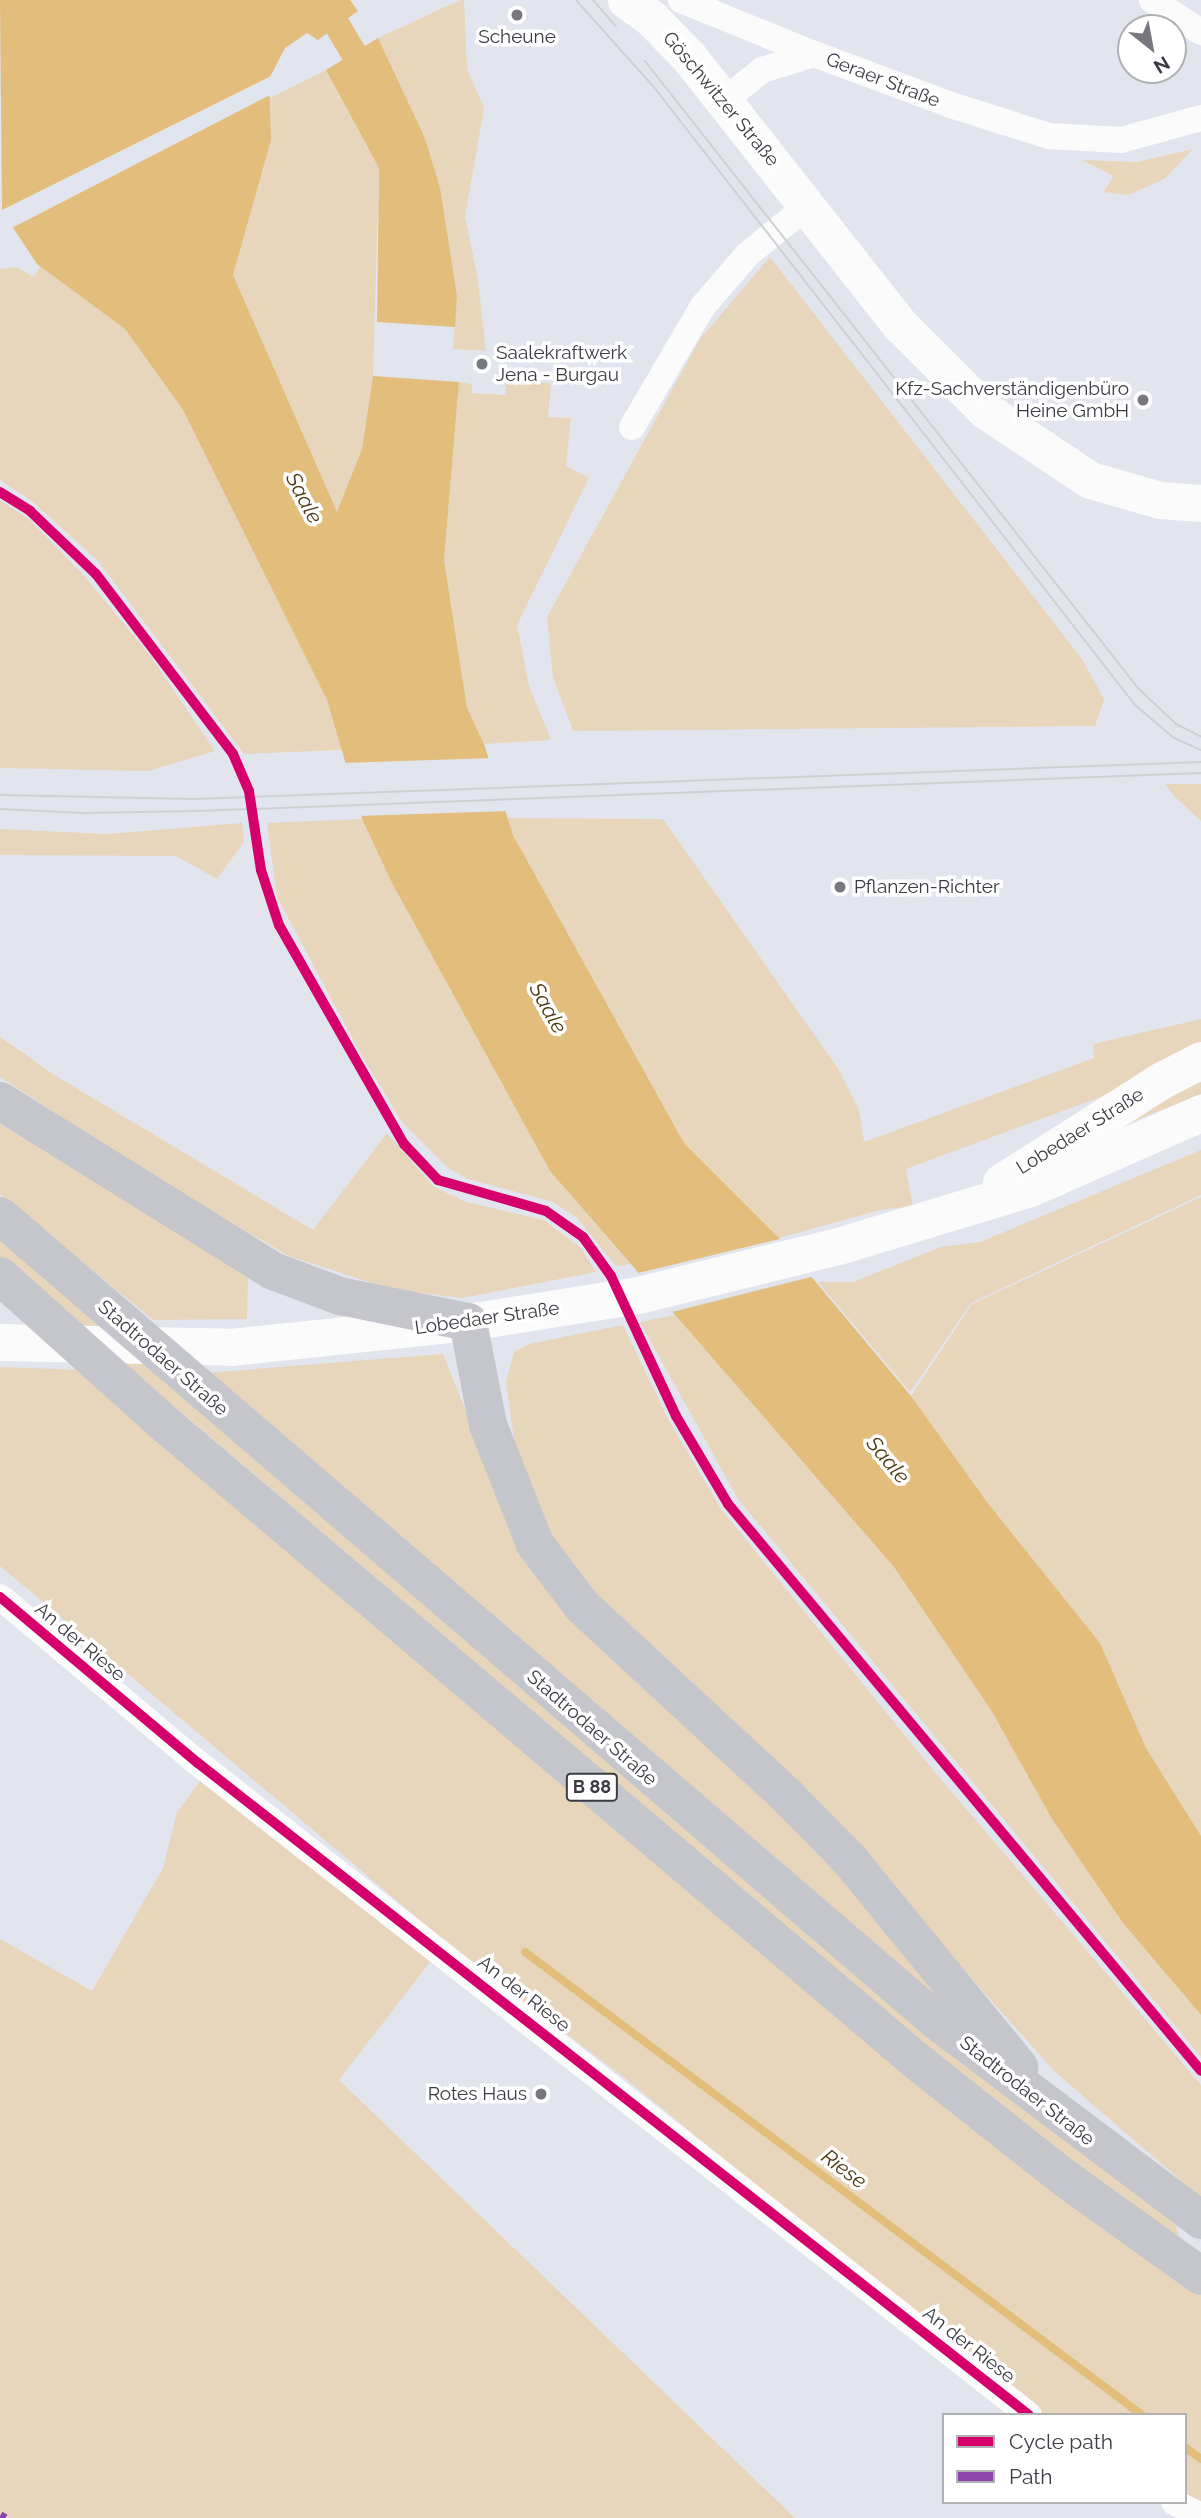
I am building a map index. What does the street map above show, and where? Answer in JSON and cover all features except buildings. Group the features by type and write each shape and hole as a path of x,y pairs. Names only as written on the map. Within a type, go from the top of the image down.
{"main road":[{"name":"Göschwitzer Straße","path":"626,0 652,19 725,100 901,326 985,410 1090,480 1160,500 1201,503"},
{"name":"Lobedaer Straße","path":"962,1207 1129,1100 1201,1060"},
{"path":"0,1101 273,1271 340,1296 468,1322 488,1425 506,1480 543,1554 582,1606 787,1796 849,1859 1060,2118"},
{"name":"Lobedaer Straße","path":"0,1342 231,1347 468,1322 566,1308 718,1276 888,1231 1030,1188 1201,1113"},
{"name":"Stadtrodaer Straße","path":"0,1216 707,1828 937,2021 1060,2118 1201,2220"},
{"name":"B 88","path":"0,1276 165,1424 919,2063 1066,2179 1201,2276"}],"street":[{"name":"Geraer Straße","path":"681,0 814,54 951,105 1049,136 1121,141 1201,118"},
{"path":"1152,0 1199,30"},
{"name":"Geraer Straße","path":"725,100 762,70 814,54"},
{"path":"632,427 703,306 748,254 807,206"},
{"name":"An der Riese","path":"0,1597 198,1763 1026,2413"},
{"path":"1178,2504 1201,2516"}],"shaded area":[{"path":"464,0 467,69 484,108 465,217 478,279 486,351 453,349 457,296 425,138 378,38"},
{"path":"326,70 379,168 373,376 362,449 337,513 233,275 271,140 268,99"},
{"path":"1193,149 1164,179 1129,195 1104,192 1113,176 1082,160 1137,162"},
{"path":"770,257 1082,659 1104,699 1095,726 573,731 553,677 547,617 700,339"},
{"path":"40,266 125,329 183,410 327,700 342,750 244,754 98,561 33,502 0,480 0,269 16,267 34,277"},
{"path":"506,379 551,383 548,417 571,418 566,466 589,478 517,625 529,686 551,740 484,744 467,709 444,560 459,382 472,384 472,393 505,395"},
{"path":"0,500 30,520 85,577 149,654 215,751 148,771 0,768"},
{"path":"1165,784 1201,784 1201,821 1175,797"},
{"path":"507,818 663,819 839,1070 859,1110 864,1142 1094,1058 1093,1044 1201,1019 1201,1050 1114,1092 906,1169 913,1206 880,1210 779,1238 684,1143 513,835"},
{"path":"362,819 392,883 550,1171 630,1264 616,1266 576,1217 553,1202 468,1179 447,1167 402,1122 362,1056 277,897 267,823"},
{"path":"242,823 244,842 217,879 176,856 0,855 0,829 108,834"},
{"path":"0,1037 56,1076 313,1230 387,1133 434,1187 466,1202 544,1220 581,1248 596,1272 462,1298 390,1289 289,1256 176,1191 0,1077"},
{"path":"1201,1082 1201,1094 1124,1125 1141,1109"},
{"path":"0,1124 248,1275 247,1319 153,1320 0,1194"},
{"path":"1201,1150 1201,1195 971,1303 910,1392 818,1282 853,1282 941,1247 980,1242"},
{"path":"1201,1197 1201,1836 1146,1748 1100,1643 987,1502 911,1396 972,1304"},
{"path":"0,1237 1174,2221 1179,2236 1147,2222 1003,2112 0,1258"},
{"path":"675,1315 894,1567 991,1710 1052,1819 1123,1923 1201,2015 1201,2057 738,1499 640,1322"},
{"path":"623,1325 668,1419 721,1509 929,1765 1201,2085 1201,2198 1055,2072 900,1898 644,1648 555,1553 517,1461 506,1382 514,1352 529,1344"},
{"path":"443,1354 516,1536 816,1846 976,2032 205,1373"},
{"path":"0,1367 83,1370 1201,2293 1201,2510 1187,2503 1187,2413 1036,2413 626,2079 448,1944 0,1566"},
{"path":"205,1775 433,1958 339,2080 795,2518 0,2518 0,1939 92,1991 163,1868 177,1812"}],"water":[{"name":"Saale","path":"0,0 350,0 358,11 318,40 307,33 285,48 269,79 271,140 233,275 337,512 362,449 373,376 459,382 444,560 467,708 484,744 513,835 684,1143 779,1238 911,1396 987,1502 1100,1643 1146,1748 1201,1836 1201,2015 1123,1923 1052,1819 991,1710 894,1567 550,1171 392,883 362,819 327,700 183,410 125,329 37,264 2,211"},
{"path":"378,38 425,138 440,188 457,296 455,327 377,322 379,168 326,70"}],"pier":[{"path":"275,74 272,94 8,230 0,211"},
{"path":"492,758 509,811 358,816 343,763"},
{"path":"784,1238 815,1276 668,1313 634,1274"}],"waterway":[{"path":"304,0 337,25 372,84"},
{"name":"Riese","path":"525,1952 1139,2413"},
{"name":"Riese","path":"1187,2448 1201,2459"}],"tram line":[{"path":"576,0 653,86 1135,705 1174,738 1201,750"},
{"path":"593,0 616,26"},
{"path":"645,61 1138,688 1176,724 1201,737"},
{"path":"0,795 194,799 1201,762"},
{"path":"0,809 82,813 198,811 1201,773"}],"marked path":[{"path":"0,2515 5,2518"}],"cycle path":[{"path":"0,492 30,511 96,574 233,754 249,791 261,870 279,925 404,1144 438,1180 546,1211 583,1237 611,1276 676,1416 728,1504 1201,2071"},
{"path":"0,1597 198,1763 1026,2413"}],"place":[{"name":"Scheune","path":"517,15"},
{"name":"Saalekraftwerk Jena - Burgau","path":"482,364"},
{"name":"Kfz-Sachverständigenbüro Heine GmbH","path":"1143,400"},
{"name":"Pflanzen-Richter","path":"840,887"},
{"name":"Rotes Haus","path":"541,2094"}]}
